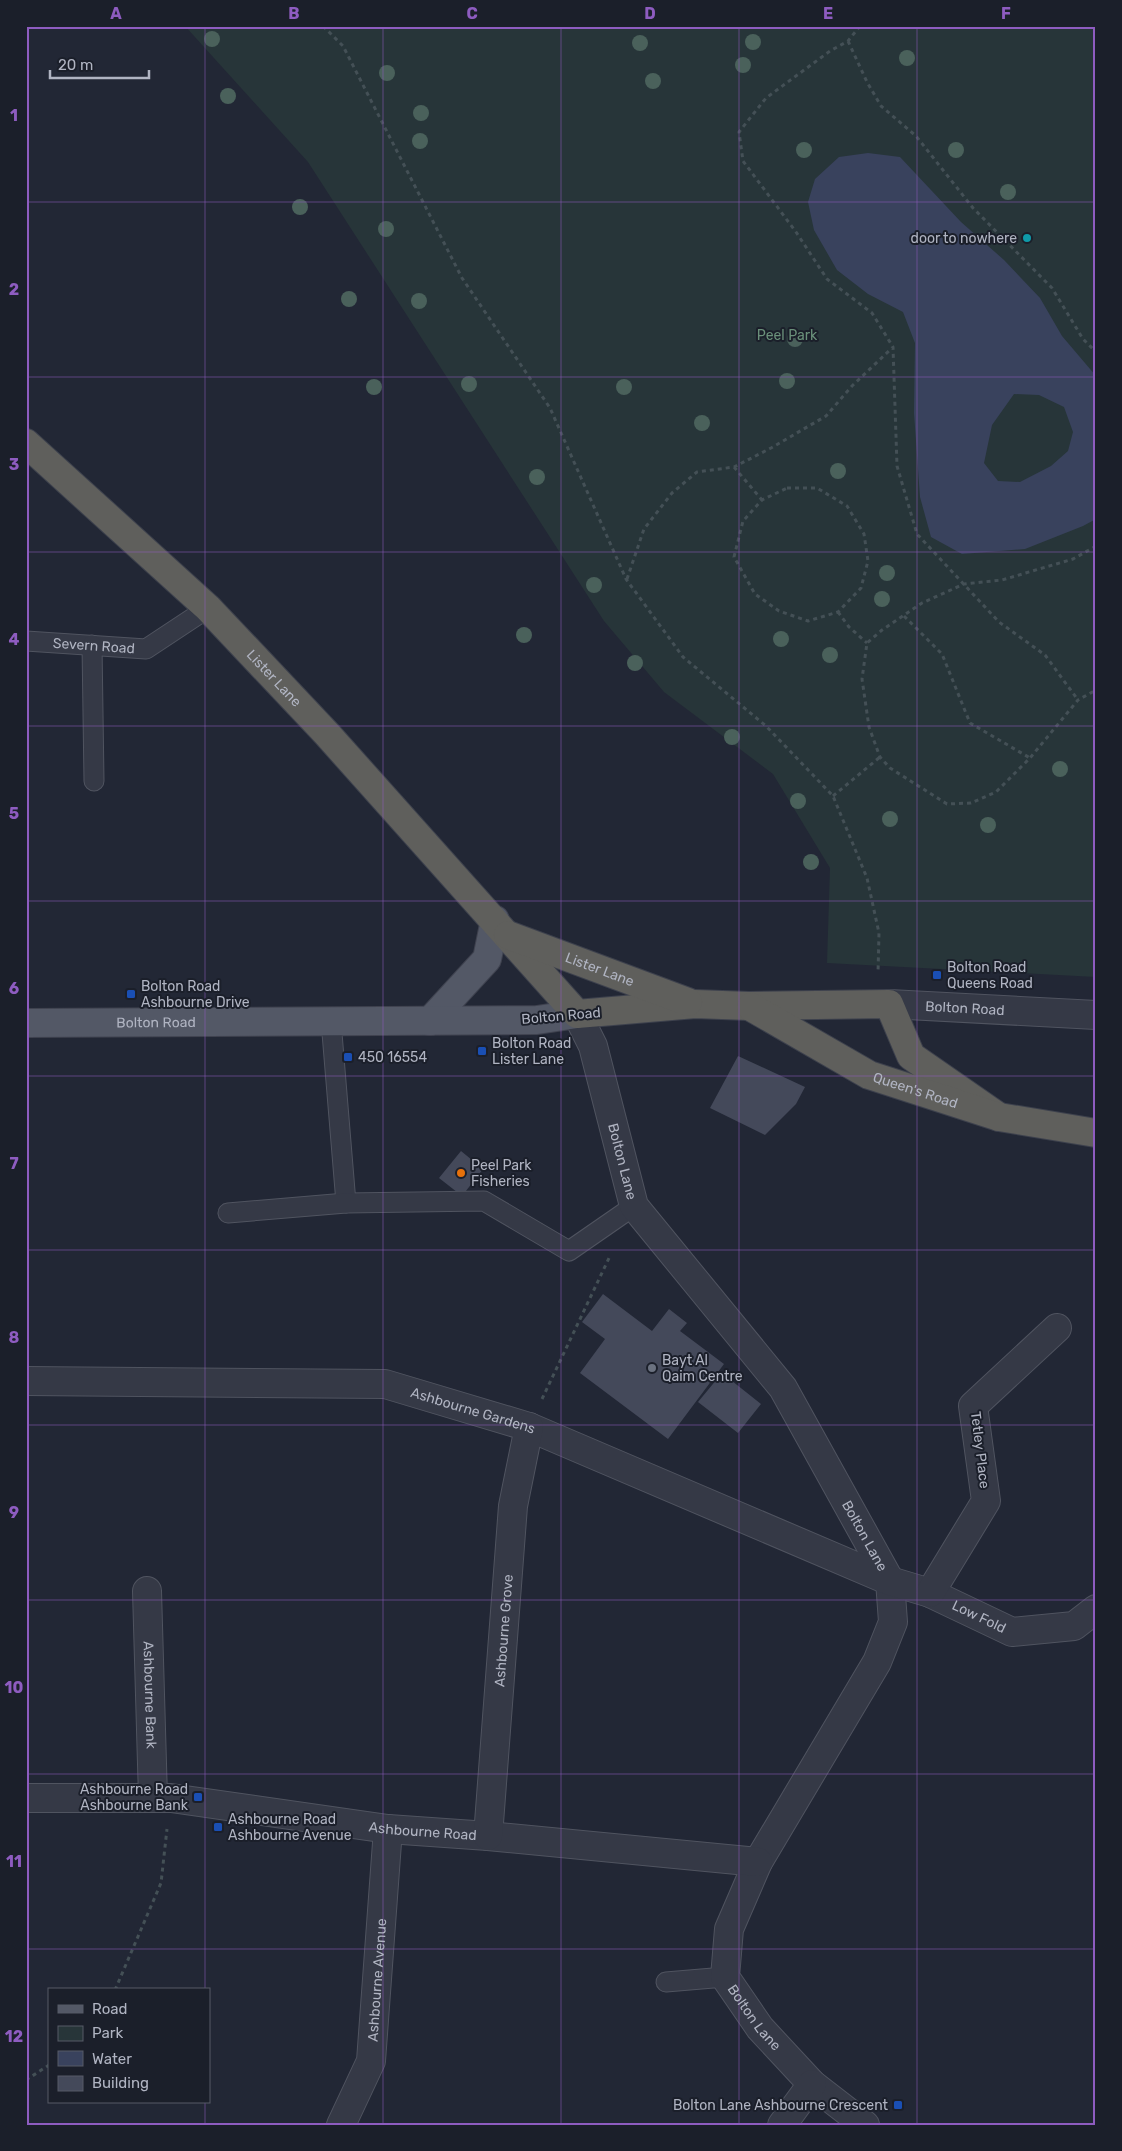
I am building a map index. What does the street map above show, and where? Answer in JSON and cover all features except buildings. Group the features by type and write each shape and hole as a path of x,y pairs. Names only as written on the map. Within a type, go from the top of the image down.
{"highway":[{"name":"Lister Lane","path":"26,443 208,608 327,734 577,1014"},
{"name":"Lister Lane","path":"499,927 695,1004"},
{"name":"Bolton Road","path":"577,1014 695,1004 749,1006 889,1004"},
{"path":"889,1004 911,1056 999,1117"},
{"name":"Queen's Road","path":"749,1006 869,1075 999,1117 1096,1133"}],"main road":[{"path":"430,1021 487,959 499,927"},
{"name":"Bolton Road","path":"26,1023 536,1020 577,1014"}],"street":[{"name":"Bolton Road","path":"889,1004 1096,1014"},
{"name":"Bolton Lane","path":"577,1014 593,1046 634,1206 783,1388 890,1581 893,1622 877,1662 758,1862 729,1929 725,1977 760,2028 812,2084 865,2125"},
{"name":"Tetley Place","path":"930,1593 986,1501 973,1406 1057,1328"},
{"name":"Ashbourne Gardens","path":"26,1381 385,1384 529,1427 890,1581"},
{"name":"Ashbourne Grove","path":"488,1836 513,1506 529,1427"},
{"name":"Low Fold","path":"890,1581 930,1593 1012,1632 1074,1626 1096,1609"},
{"name":"Ashbourne Bank","path":"147,1591 162,1798"},
{"name":"Ashbourne Road","path":"26,1798 162,1798 388,1828 758,1862"},
{"name":"Ashbourne Avenue","path":"341,2125 370,2061 388,1828"},
{"path":"782,2125 812,2084"}],"lane":[{"name":"Severn Road","path":"26,641 146,649 208,608"},
{"path":"92,645 94,781"},
{"path":"331,1021 346,1203"},
{"path":"228,1213 346,1203 484,1201 569,1250 634,1206"},
{"path":"666,1982 725,1977"}],"path":[{"path":"322,26 343,46 462,278 550,408 626,580 683,657 766,726 833,796 867,878 879,933 878,978"},
{"path":"860,26 848,41 830,51 766,98 739,132 743,161 796,232 827,279 872,313 893,348 897,466 917,534 1000,622 1045,655 1078,700"},
{"path":"848,41 867,82 881,106 916,136 973,208 1052,288 1083,339 1096,352"},
{"path":"626,580 644,529 672,493 697,472 734,467 826,416 852,386 893,348"},
{"path":"734,467 762,500"},
{"path":"787,488 817,488 847,506 864,534 868,560 861,588 838,612 808,621 779,611 755,594 734,556 743,521 762,500 787,488"},
{"path":"1096,546 1073,559 1002,580 964,584 922,603 882,630 867,643 862,679 869,727 880,757 890,768 947,804 971,804 996,792 1030,758 1078,700 1096,690"},
{"path":"838,612 849,627 867,643"},
{"path":"904,616 942,654 970,723 1030,758"},
{"path":"833,796 880,757"},
{"path":"529,1427 613,1250"},
{"path":"116,1988 161,1883 162,1798"},
{"path":"26,2080 48,2066"}],"green space":[{"name":"Peel Park","path":"185,26 1096,26 1096,977 827,963 830,868 773,774 664,692 604,621 308,162"}],"water":[{"path":"868,153 900,157 961,222 1004,260 1040,298 1062,336 1096,376 1096,519 1025,549 962,554 931,537 920,497 914,413 915,343 903,312 868,294 837,270 814,230 808,202 815,179 839,157","holes":["1014,394 1039,395 1064,407 1073,432 1068,451 1051,466 1020,482 998,481 984,463 992,425"]}],"place":[{"name":"door to nowhere","path":"1027,238"},
{"name":"Bolton Road Queens Road","path":"937,975"},
{"name":"Bolton Road Ashbourne Drive","path":"131,994"},
{"name":"Bolton Road Lister Lane","path":"482,1051"},
{"name":"450 16554","path":"348,1057"},
{"name":"Peel Park Fisheries","path":"461,1173"},
{"name":"Bayt Al Qaim Centre","path":"652,1368"},
{"name":"Ashbourne Road Ashbourne Bank","path":"198,1797"},
{"name":"Ashbourne Road Ashbourne Avenue","path":"218,1827"},
{"name":"Bolton Lane Ashbourne Crescent","path":"898,2105"}]}
